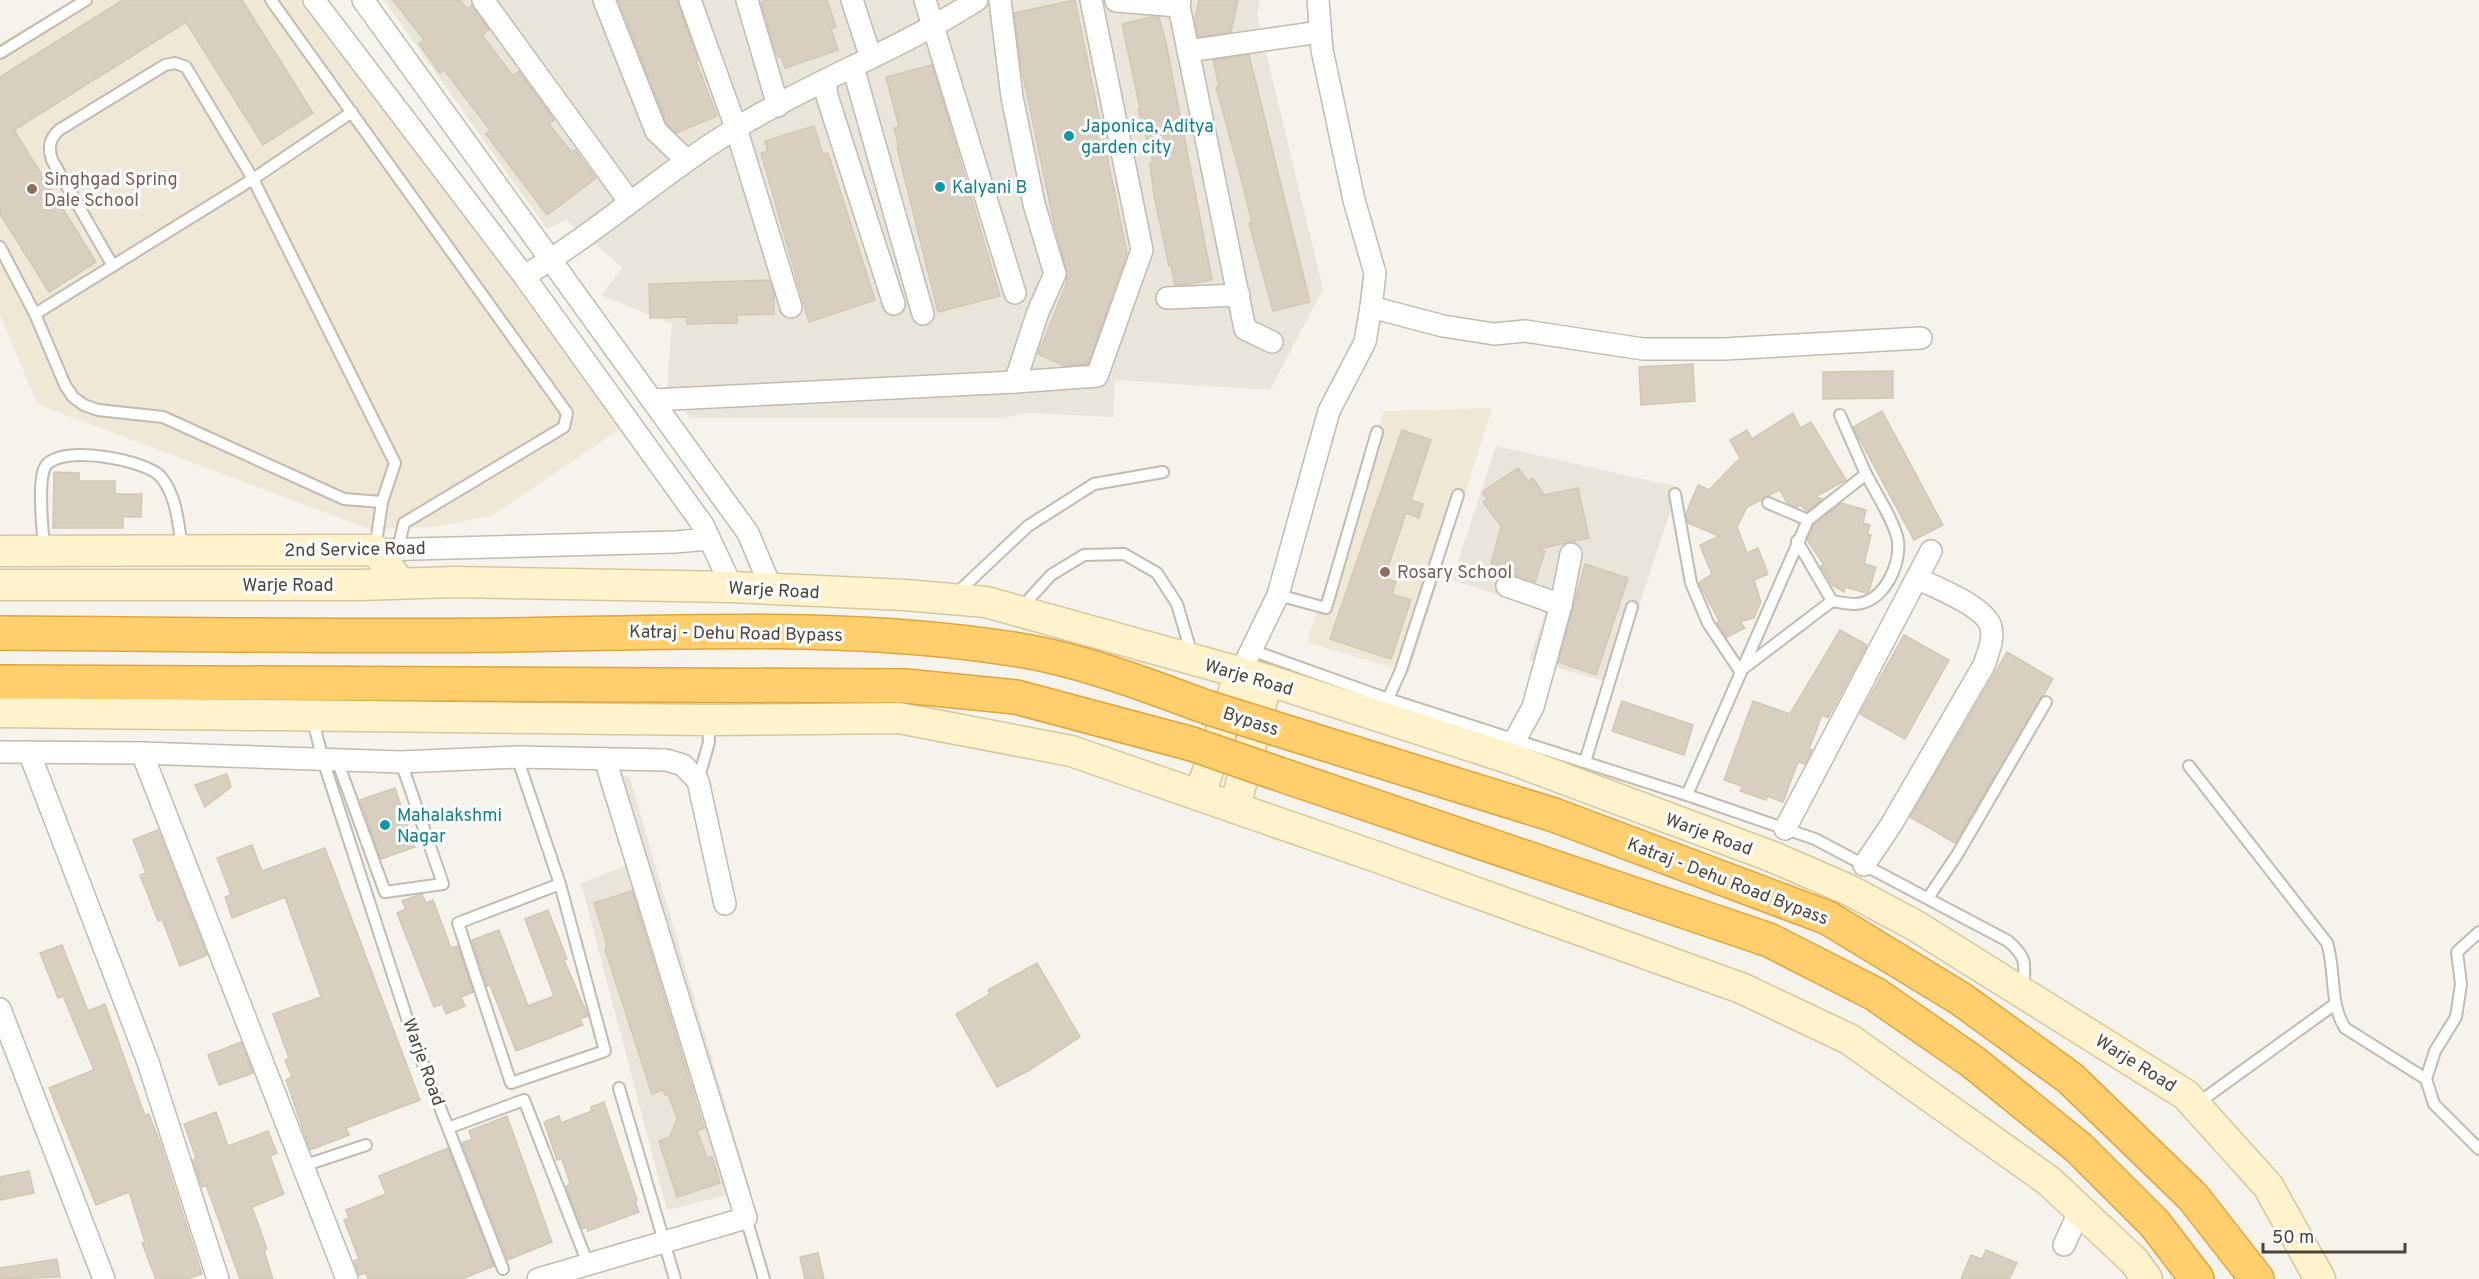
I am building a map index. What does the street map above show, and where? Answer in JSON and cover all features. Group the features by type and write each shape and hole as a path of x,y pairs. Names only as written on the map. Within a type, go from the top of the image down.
{"highway":[{"name":"Katraj - Dehu Road Bypass","path":"0,633 509,635 645,631 901,635 1028,651 1137,682 1206,707"},
{"path":"0,681 904,686 1016,697 1192,744 1769,940 1875,994 1973,1062 2079,1148 2155,1224 2196,1279"},
{"name":"Bypass","path":"1206,707 1296,735"},
{"name":"Katraj - Dehu Road Bypass","path":"1296,735 1554,815 1828,918 1961,999 2070,1078 2193,1197 2257,1279"}],"street":[{"path":"314,0 524,276 703,525 732,587"},
{"path":"363,0 550,260 662,399 748,533 772,591"},
{"path":"483,0 629,201"},
{"path":"604,0 656,131 686,160"},
{"path":"690,0 736,128 792,306"},
{"path":"747,0 778,106"},
{"path":"852,0 862,63 923,314"},
{"path":"925,0 1015,293"},
{"path":"524,276 550,260 686,160 736,128 935,27 977,0"},
{"path":"1000,0 1012,97 1034,204 1055,274 1038,312 1015,382"},
{"path":"662,399 1097,376 1142,250 1091,0"},
{"path":"1200,795 1253,668 1278,595 1329,411 1365,342 1371,307 1375,273 1354,200 1320,32 1318,0"},
{"path":"1116,1 1180,3 1245,329 1272,342"},
{"path":"1188,51 1320,32"},
{"path":"825,82 826,96 894,304"},
{"path":"1167,298 1239,296"},
{"path":"1371,307 1443,326 1494,334 1525,331 1643,349 1725,348 1921,338"},
{"name":"2nd Service Road","path":"0,550 386,550 675,542 710,539"},
{"path":"386,550 400,584"},
{"path":"1785,829 1931,551"},
{"path":"1515,740 1533,707 1561,605 1571,554"},
{"path":"1864,865 1891,825 1984,665 1991,644 1991,627 1980,611 1917,578"},
{"name":"Warje Road","path":"0,585 454,582 732,587 772,591 951,599 986,602 1194,661 1253,668 1511,759 1773,857 1850,890 1916,926 2186,1095 2268,1186 2320,1279"},
{"path":"1507,586 1561,605"},
{"path":"1235,808 1253,668"},
{"path":"0,712 708,720 899,718 1071,751 1741,988 1849,1039 2049,1181 2080,1210 2136,1273"},
{"path":"0,752 142,753 401,762 517,757 666,760 683,765 698,781 724,904"},
{"path":"30,752 147,1062 218,1279"},
{"path":"142,753 347,1279"},
{"path":"538,1279 746,1218 605,759"},
{"path":"0,1009 104,1279"},
{"path":"2064,1245 2080,1210"}],"lane":[{"path":"0,53 86,0"},
{"path":"271,0 567,413 568,418 564,427 405,523 386,550"},
{"path":"113,266 52,160 49,148 52,137 68,124 165,65 175,63 186,67 253,179 395,463 382,502 386,550"},
{"path":"35,314 253,179 352,112"},
{"path":"0,247 35,314 64,385 73,398 98,410 163,417 344,499 382,502"},
{"path":"1740,671 1832,601 1856,604 1869,600 1881,592 1899,556 1898,539 1840,416"},
{"path":"1278,595 1326,608 1377,432"},
{"path":"44,550 42,480 45,467 53,459 64,456 93,455 149,467 160,476 176,507 182,550"},
{"path":"951,599 1028,526 1094,484 1163,472"},
{"path":"1687,795 1808,520 1866,474"},
{"path":"1675,494 1691,583 1708,623 1740,671"},
{"path":"1388,699 1401,670 1458,495"},
{"path":"1768,503 1808,520"},
{"path":"1797,541 1832,601"},
{"path":"1018,611 1051,575 1084,555 1124,554 1157,573 1177,604 1194,661"},
{"path":"1585,762 1632,607"},
{"path":"1253,668 1388,699 1687,795 1815,839 2008,941 2020,951 2025,963 2022,992"},
{"path":"1928,898 1957,855 2046,702"},
{"name":"Warje Road","path":"311,714 330,760 416,1046 502,1269"},
{"path":"698,781 709,742 708,720"},
{"path":"517,757 560,885 605,1051 511,1083 458,923 560,885"},
{"path":"330,760 385,892 443,884 401,762"},
{"path":"2189,766 2327,943 2331,955 2336,1004 2345,1028 2426,1079"},
{"path":"2479,933 2457,952 2461,984 2456,1017 2435,1051 2426,1079 2434,1104 2479,1149"},
{"path":"2195,1105 2336,1004"},
{"path":"619,1088 675,1279"},
{"path":"448,1128 524,1100 588,1264"},
{"path":"303,1166 366,1145"},
{"path":"746,1218 764,1279"}],"shaded area":[{"path":"73,0 299,0 623,427 491,516 435,527 369,529 37,404 0,314 0,43"},
{"path":"384,0 1260,0 1257,15 1323,289 1270,390 1115,380 1113,417 1027,413 1004,418 690,418 667,388 672,324 601,295 623,268 566,220 547,229"},
{"name":"Rosary School","path":"1492,408 1409,673 1307,642 1351,502 1384,411"},
{"path":"1496,446 1678,487 1614,684 1529,660 1546,610 1452,580"},
{"path":"629,775 750,1189 667,1210 581,883 626,866 599,783"}],"building":[{"path":"123,0 242,0 313,113 263,145 186,22 14,130 96,262 49,292 0,214 0,77"},
{"path":"393,0 460,0 467,9 472,5 489,30 482,35 513,76 519,71 554,120 549,124 571,152 575,150 596,178 547,215 486,134 491,131 444,70 440,73 419,44 424,40"},
{"path":"618,0 677,0 698,60 696,61 717,116 676,133 667,124"},
{"path":"767,0 827,0 836,27 831,29 838,50 785,68 781,56 778,57 775,50 761,2"},
{"name":"Japonica, Aditya garden city","path":"1075,0 1127,253 1088,364 1065,366 1038,354 1066,285 1067,271 1055,228 1021,66 1014,13"},
{"path":"1199,0 1238,0 1231,32 1198,37 1195,20"},
{"path":"1159,17 1166,43 1212,280 1175,285 1171,265 1169,266 1154,195 1150,163 1153,162 1138,109 1140,108 1122,24"},
{"path":"1249,55 1310,302 1273,311 1249,223 1252,223 1240,174 1216,87 1219,86 1213,60"},
{"name":"Kalyani B","path":"932,65 1000,296 938,312 897,148 899,148 894,128 899,127 886,77"},
{"path":"814,126 823,154 828,153 875,300 809,322 761,153 768,151 765,141"},
{"path":"769,280 774,294 774,314 737,315 737,323 687,324 687,317 650,318 649,284"},
{"path":"1693,364 1695,401 1641,405 1639,367"},
{"path":"1893,371 1893,398 1823,399 1823,372"},
{"path":"1882,411 1943,525 1914,540 1853,427"},
{"path":"1793,413 1800,428 1811,422 1846,480 1815,497 1823,499 1807,511 1800,505 1797,507 1787,503 1780,490 1747,507 1737,527 1747,553 1758,548 1768,574 1754,580 1761,602 1754,618 1740,622 1745,628 1727,637 1717,623 1719,621 1699,583 1712,574 1700,545 1719,536 1688,523 1686,514 1698,485 1709,490 1740,458 1730,440 1747,430 1752,439"},
{"name":"Rosary School","path":"1402,430 1431,440 1411,500 1423,504 1419,518 1406,513 1384,578 1396,582 1392,594 1411,600 1391,659 1330,639"},
{"path":"1518,468 1528,481 1533,478 1544,495 1578,488 1589,538 1538,549 1545,551 1535,582 1511,574 1499,577 1489,573 1501,526 1483,502 1487,499 1482,492"},
{"path":"54,472 79,473 79,481 115,481 115,494 142,494 141,517 123,517 123,528 53,528"},
{"path":"1841,503 1866,510 1863,523 1870,525 1867,534 1871,535 1864,564 1876,567 1869,591 1866,593 1845,587 1844,592 1832,585 1821,566 1824,565 1807,540 1814,525"},
{"path":"1585,564 1628,578 1596,675 1558,662"},
{"path":"1840,630 1867,645 1828,718 1822,715 1809,749 1812,750 1805,764 1798,762 1783,802 1767,796 1766,800 1740,791 1742,786 1724,780 1753,701 1790,714"},
{"path":"1904,635 1949,660 1905,739 1860,714"},
{"path":"2007,652 2053,679 1955,843 1910,817"},
{"path":"1622,701 1693,725 1684,755 1612,731"},
{"path":"227,774 231,787 205,807 195,785"},
{"name":"Mahalakshmi Nagar","path":"395,788 415,847 381,859 360,800"},
{"path":"158,830 207,955 180,966 162,919 158,921 140,875 146,873 133,840"},
{"path":"252,845 262,871 325,848 420,1100 346,1128 349,1135 310,1150 286,1080 292,1077 285,1060 289,1058 273,1014 321,997 285,897 232,918 225,897 231,895 217,858"},
{"path":"632,891 704,1128 697,1131 707,1158 712,1156 720,1183 677,1197 659,1141 670,1137 677,1118 668,1094 665,1095 663,1090 652,1094 605,949 607,945 594,903"},
{"path":"422,894 426,903 433,900 451,948 458,946 473,992 461,997 465,1006 446,1014 442,1004 434,1007 397,913 406,909 402,901"},
{"path":"548,910 567,959 564,960 588,1016 580,1019 583,1025 516,1051 490,985 487,986 472,940 499,930 528,1006 554,996 525,919"},
{"path":"62,945 88,1011 105,1004 145,1116 149,1114 160,1143 202,1274 187,1279 156,1279 142,1243 145,1242 129,1192 96,1205 49,1088 94,1070 63,996 58,998 40,953"},
{"path":"1037,963 1080,1037 1028,1071 997,1087 956,1014 990,994 988,990"},
{"path":"241,1042 253,1073 219,1085 208,1055"},
{"path":"604,1102 639,1212 588,1231 587,1227 582,1229 566,1187 570,1183 562,1159 557,1160 544,1122 559,1116 561,1123 592,1111 591,1107"},
{"path":"216,1112 228,1146 268,1131 277,1153 270,1156 284,1194 252,1207 267,1249 264,1250 273,1279 240,1279 206,1185 202,1187 193,1160 196,1158 184,1124"},
{"path":"507,1116 552,1242 508,1260 462,1143 472,1139 469,1131"},
{"path":"448,1148 494,1266 462,1279 368,1279 366,1273 359,1275 354,1261 359,1259 344,1220 349,1218 346,1210 386,1194 379,1176"},
{"path":"29,1171 34,1193 0,1200 0,1177"},
{"path":"1986,1250 2017,1263 2009,1279 1961,1279 1971,1255 1982,1259"},
{"path":"818,1253 824,1279 805,1279 800,1257"},
{"path":"57,1259 60,1277 0,1279 0,1268"}],"place":[{"name":"Japonica, Aditya garden city","path":"1069,136"},
{"name":"Kalyani B","path":"940,187"},
{"name":"Singhgad Spring Dale School","path":"32,189"},
{"name":"Rosary School","path":"1385,572"},
{"name":"Mahalakshmi Nagar","path":"385,825"}]}
